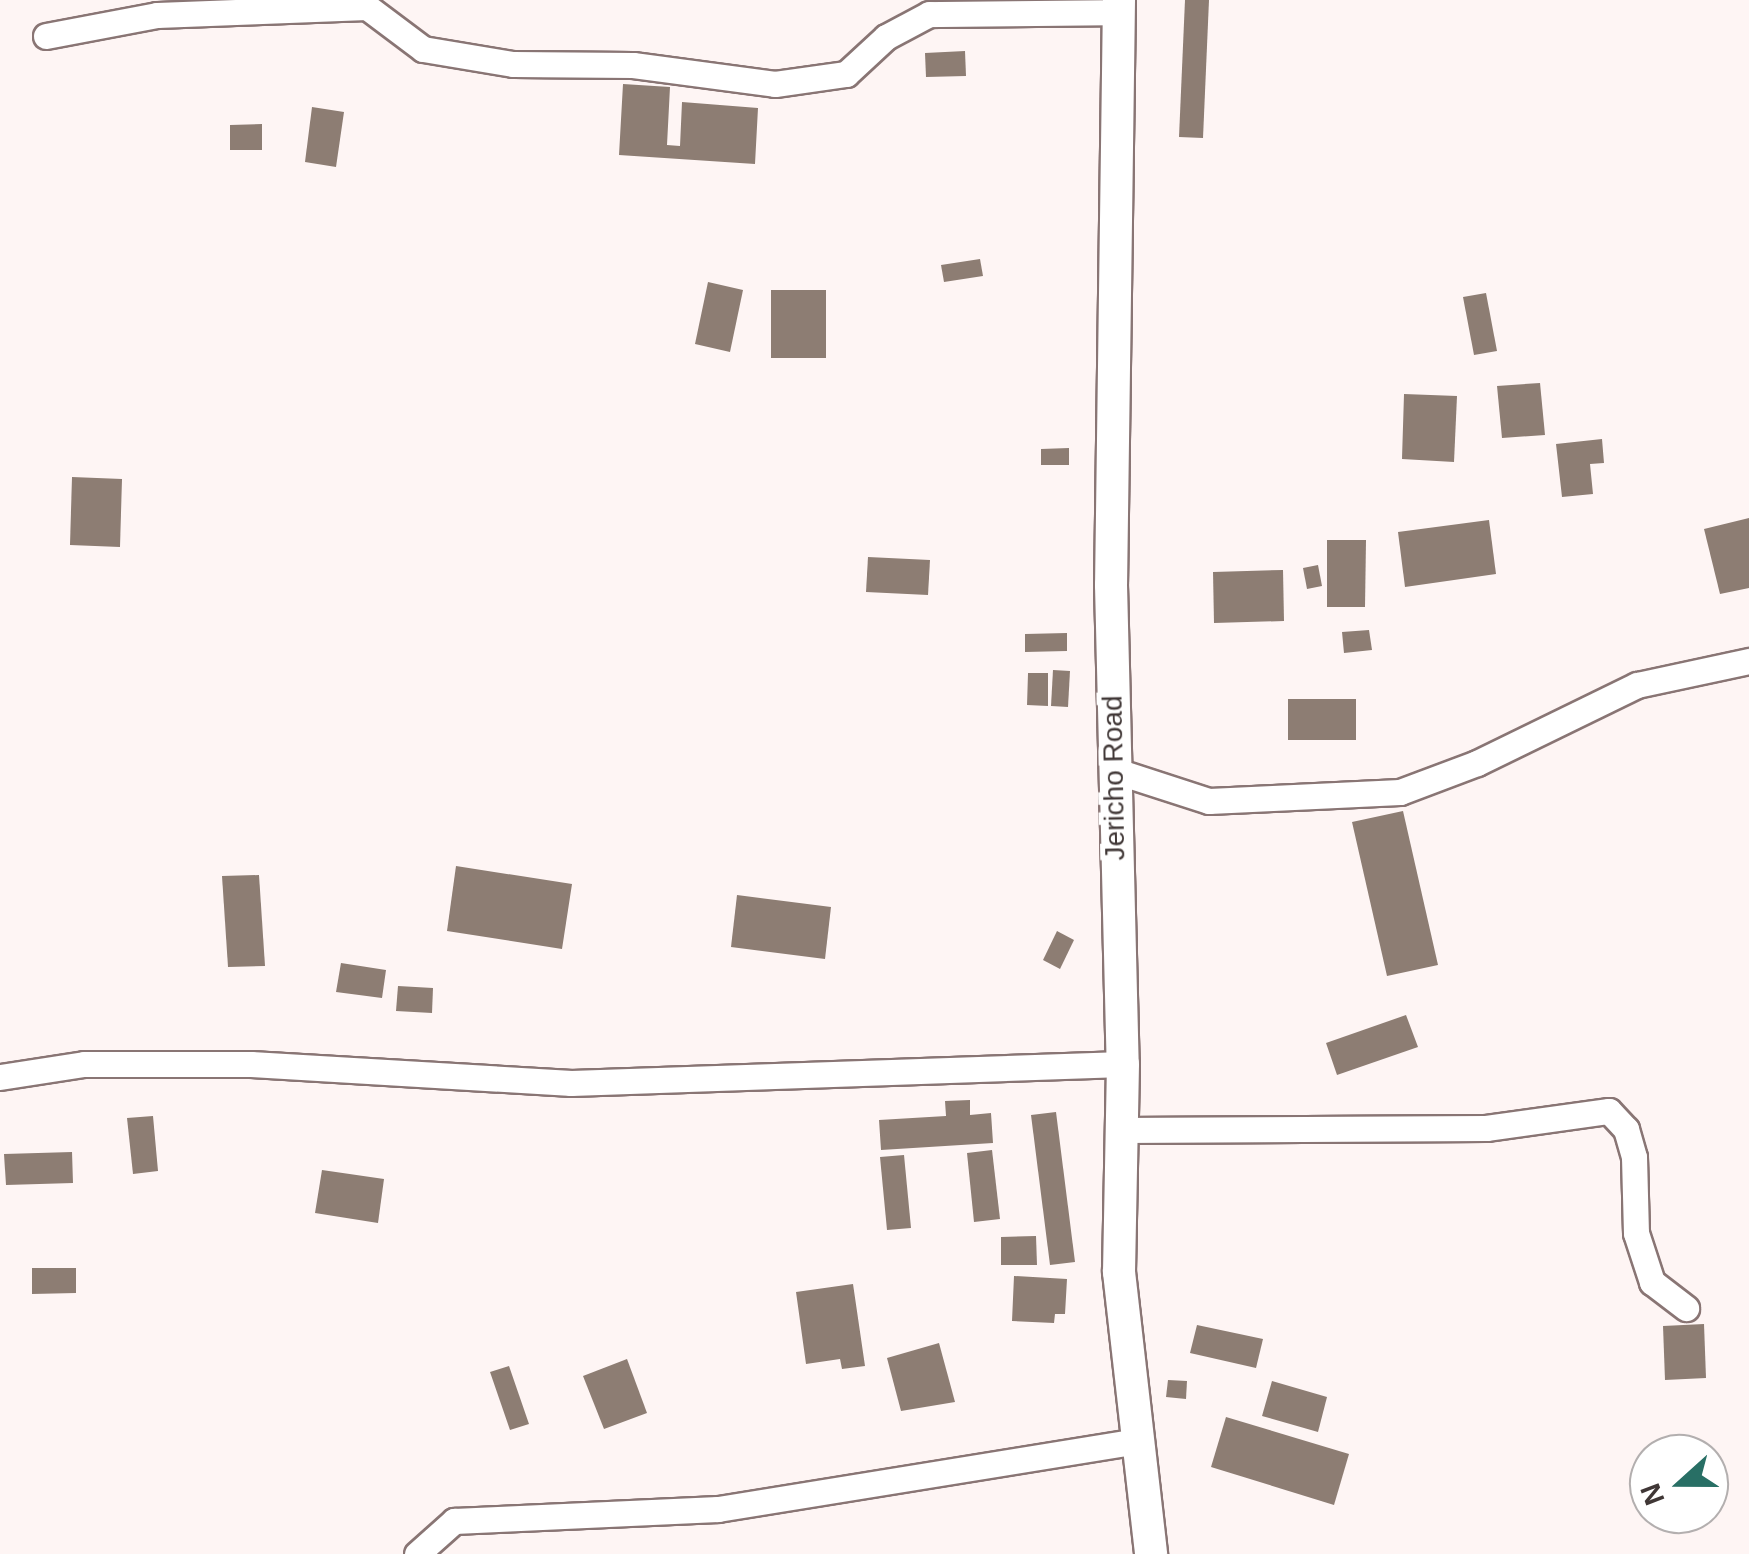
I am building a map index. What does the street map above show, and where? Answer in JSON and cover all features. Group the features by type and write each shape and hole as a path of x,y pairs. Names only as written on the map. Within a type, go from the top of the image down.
{"street":[{"path":"46,36 157,15 367,7 422,49 513,64 634,65 775,84 846,74 886,37 929,14 1119,6"},
{"name":"Jericho Road","path":"1119,6 1113,770 1123,1064 1120,1272 1151,1554"},
{"path":"1113,770 1208,802 1400,792 1476,763 1637,685 1749,660"},
{"path":"0,1077 84,1064 251,1064 571,1083 1123,1064"},
{"path":"1122,1130 1486,1128 1608,1111 1626,1129 1634,1157 1636,1234 1652,1282 1686,1308"},
{"path":"417,1554 454,1521 718,1509 1138,1441"}],"building":[{"path":"1185,0 1209,0 1203,138 1179,137"},
{"path":"965,51 966,76 926,77 925,53"},
{"path":"623,84 670,87 667,145 680,146 682,102 758,108 755,164 619,155"},
{"path":"312,107 344,112 336,167 305,162"},
{"path":"262,124 262,150 230,150 230,125"},
{"path":"980,259 983,276 944,282 941,265"},
{"path":"708,282 743,290 730,352 695,344"},
{"path":"771,290 826,290 826,358 771,358"},
{"path":"1486,293 1497,351 1474,355 1463,297"},
{"path":"1540,383 1545,435 1502,438 1497,386"},
{"path":"1404,394 1457,396 1454,462 1402,459"},
{"path":"1602,439 1604,463 1590,464 1593,494 1562,497 1556,444"},
{"path":"1069,448 1069,465 1041,465 1041,449"},
{"path":"72,477 122,479 120,547 70,545"},
{"path":"1749,518 1749,588 1720,594 1704,529"},
{"path":"1489,520 1496,574 1405,587 1398,532"},
{"path":"1327,540 1366,540 1365,607 1327,607"},
{"path":"868,557 930,560 928,595 866,592"},
{"path":"1318,565 1322,586 1307,589 1303,568"},
{"path":"1283,570 1284,621 1214,623 1213,572"},
{"path":"1369,630 1372,650 1344,653 1342,632"},
{"path":"1067,633 1067,651 1025,652 1025,634"},
{"path":"1053,670 1070,671 1068,707 1051,706"},
{"path":"1028,673 1048,673 1048,706 1027,705"},
{"path":"1288,699 1356,699 1356,740 1288,740"},
{"path":"1403,811 1438,965 1387,976 1352,822"},
{"path":"456,866 572,884 562,949 447,931"},
{"path":"259,875 265,966 228,967 222,876"},
{"path":"737,895 831,907 825,959 731,947"},
{"path":"1057,931 1074,940 1060,969 1043,960"},
{"path":"341,963 386,970 382,998 336,992"},
{"path":"398,986 433,988 432,1013 396,1011"},
{"path":"1406,1015 1418,1047 1337,1075 1326,1043"},
{"path":"970,1100 970,1115 991,1113 993,1143 881,1150 879,1120 946,1116 945,1101"},
{"path":"1056,1112 1075,1262 1050,1265 1031,1115"},
{"path":"153,1116 158,1171 133,1174 127,1118"},
{"path":"992,1150 1000,1219 974,1222 967,1153"},
{"path":"72,1152 73,1183 6,1185 4,1154"},
{"path":"904,1155 911,1228 887,1230 880,1157"},
{"path":"322,1170 384,1179 378,1223 315,1213"},
{"path":"1036,1236 1037,1265 1001,1265 1001,1237"},
{"path":"32,1268 76,1268 76,1293 32,1294"},
{"path":"1014,1276 1067,1279 1065,1314 1055,1314 1054,1323 1012,1321"},
{"path":"853,1284 865,1366 842,1369 840,1359 806,1364 796,1292"},
{"path":"1704,1324 1706,1378 1665,1380 1663,1326"},
{"path":"1197,1325 1263,1339 1256,1368 1190,1353"},
{"path":"939,1343 955,1402 901,1411 887,1358"},
{"path":"627,1359 647,1413 604,1429 583,1376"},
{"path":"509,1366 529,1424 510,1430 490,1372"},
{"path":"1168,1380 1187,1381 1186,1399 1166,1397"},
{"path":"1272,1381 1327,1397 1318,1432 1262,1416"},
{"path":"1226,1417 1349,1454 1334,1505 1211,1467"}]}
